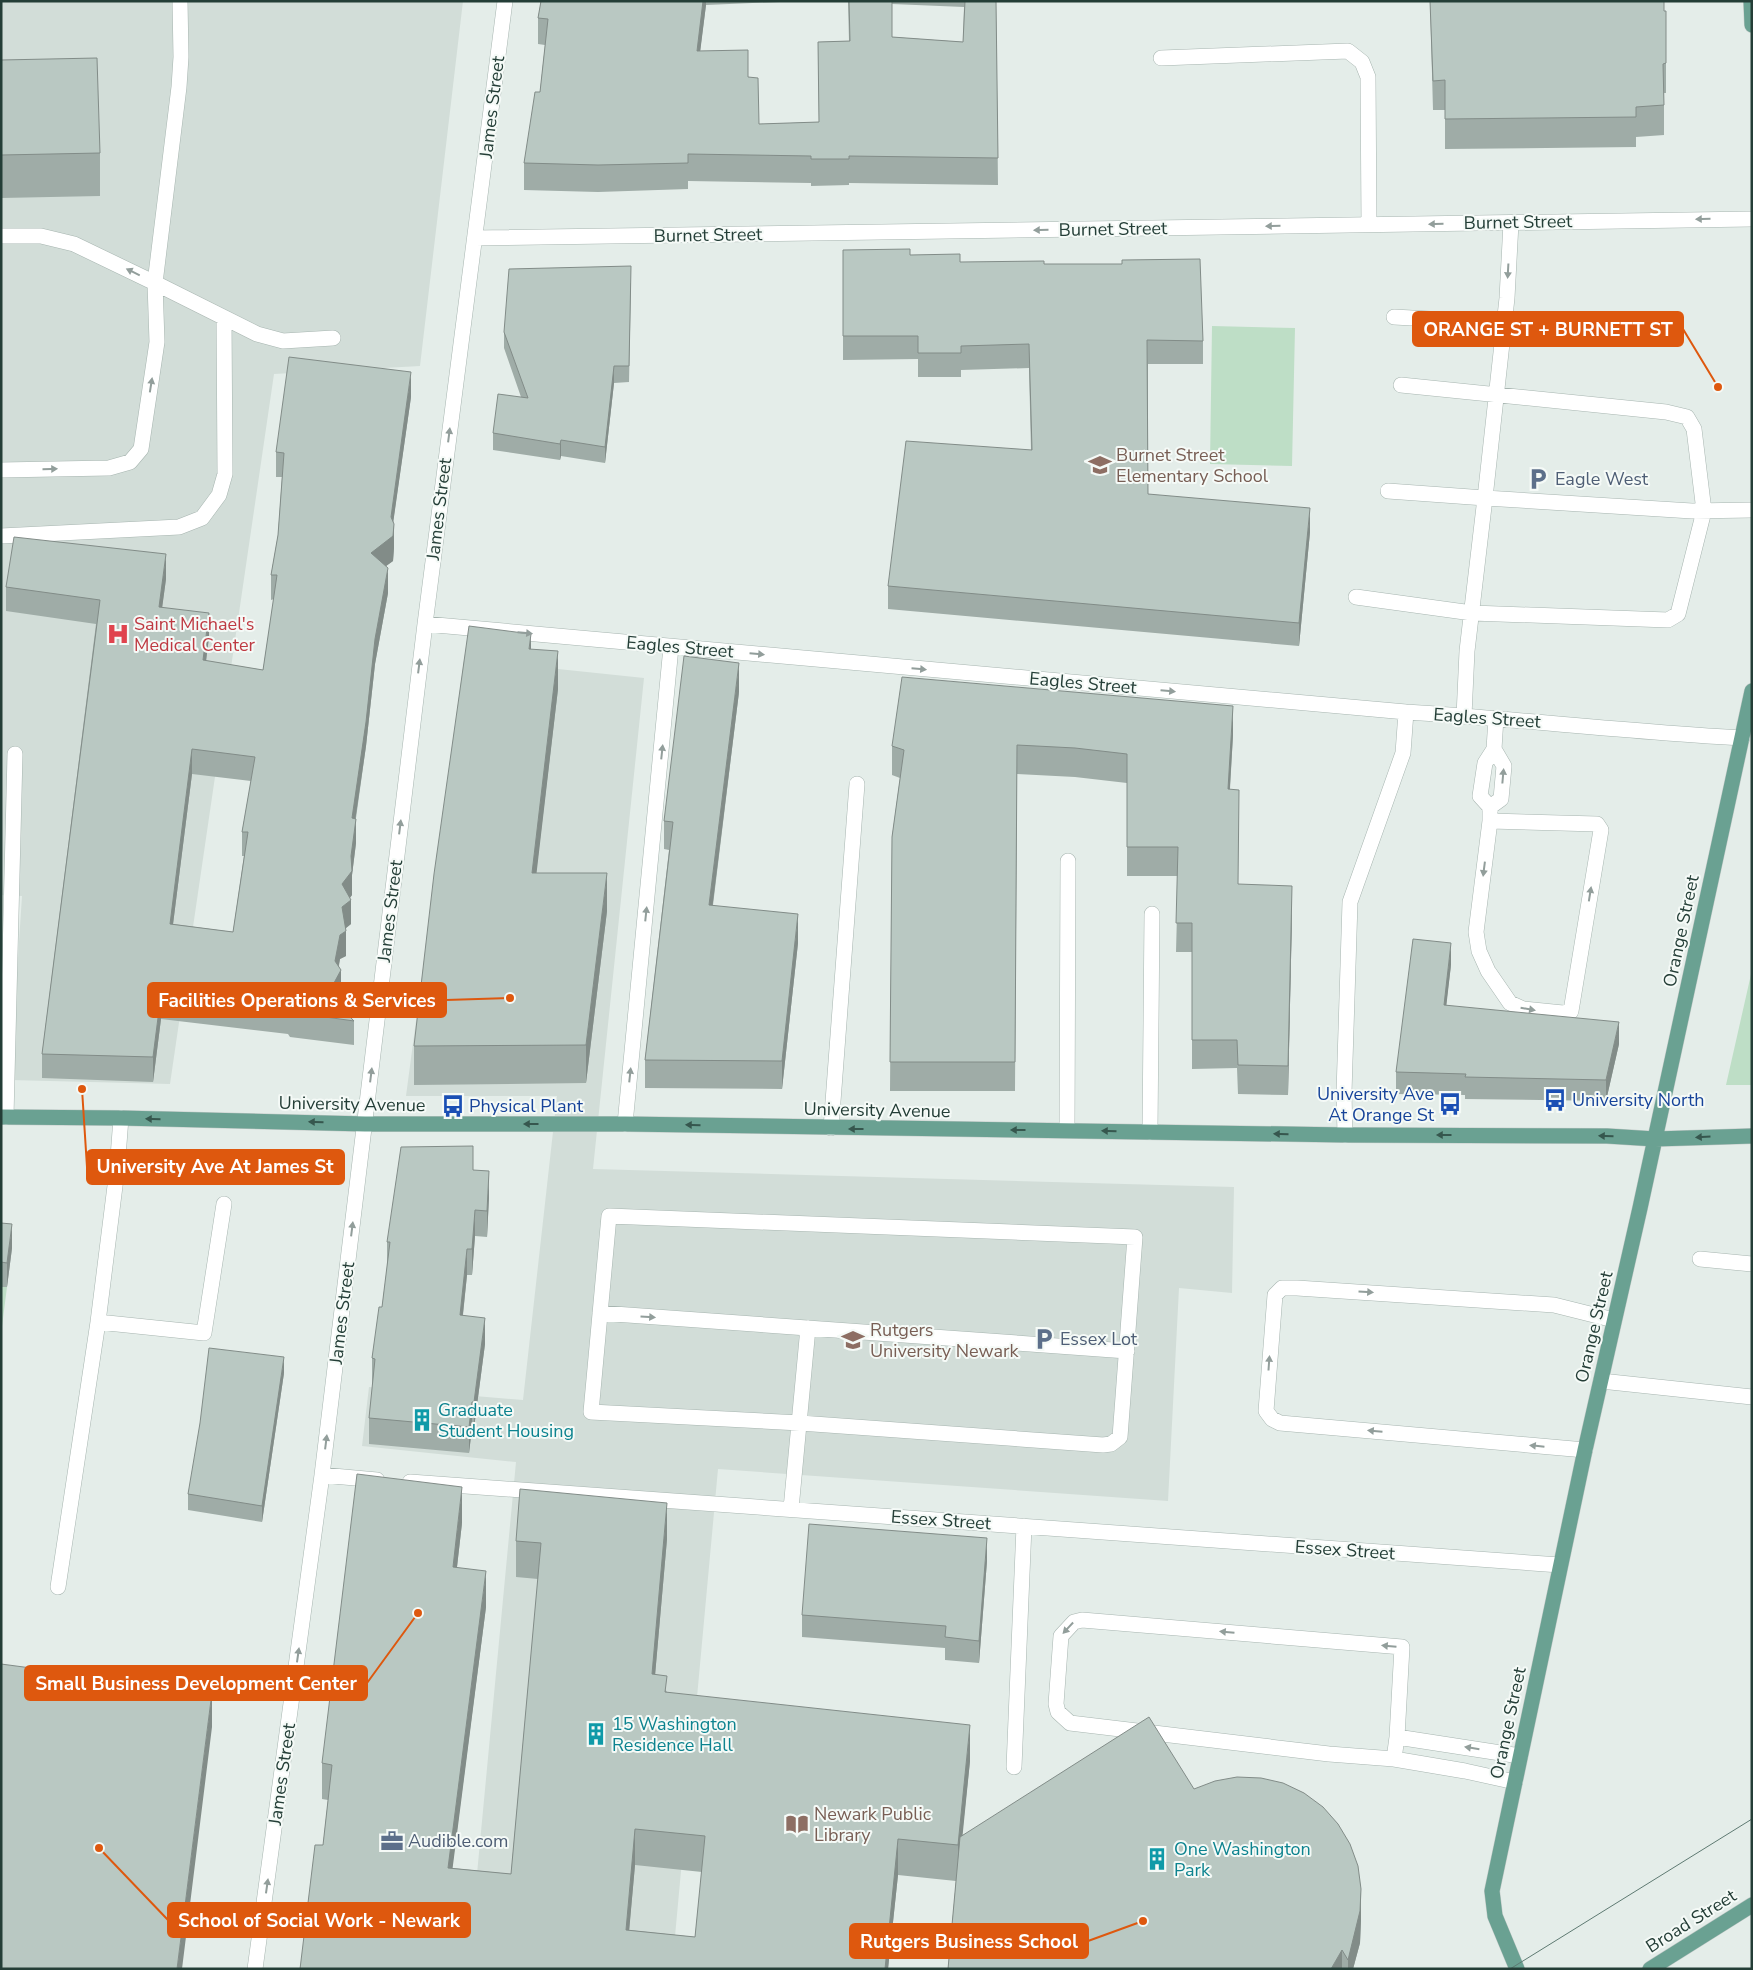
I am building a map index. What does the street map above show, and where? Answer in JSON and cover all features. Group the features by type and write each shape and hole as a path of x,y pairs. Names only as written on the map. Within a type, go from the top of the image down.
{"main road":[{"path":"1751,1 1752,25"},
{"name":"Orange Street","path":"1517,1969 1495,1916 1492,1891 1560,1565 1655,1140 1752,690"},
{"name":"University Avenue","path":"3,1117 365,1124 626,1124 1345,1135 1607,1136 1655,1140 1752,1136"},
{"name":"Broad Street","path":"1650,1969 1752,1905"}],"street":[{"path":"1,470 109,468 130,462 141,449 157,342 155,283 179,87 181,57 180,1"},
{"name":"James Street","path":"255,1969 322,1476 424,624 505,1"},
{"path":"1161,58 1348,51 1362,62 1368,77 1369,225"},
{"name":"Burnet Street","path":"475,238 1752,219"},
{"path":"1464,716 1472,612 1504,324 1511,223"},
{"path":"1,236 41,236 74,244 257,334 283,342 333,338"},
{"path":"1394,317 1663,332"},
{"path":"1,536 179,527 202,518 219,496 226,474 224,318"},
{"path":"1356,597 1472,612 1668,620 1678,614 1704,511 1694,429 1687,417 1666,412 1401,385"},
{"path":"1388,491 1704,511 1752,510"},
{"name":"Eagles Street","path":"424,624 1406,712 1742,738"},
{"path":"626,1124 671,647"},
{"path":"1345,1135 1344,1092 1350,902 1403,753 1406,712"},
{"path":"1490,814 1480,796 1485,762 1494,749 1496,718"},
{"path":"1490,814 1597,824 1601,830 1571,1011 1563,1013 1523,1009 1510,1003 1488,971 1479,952 1476,932 1490,814 1501,799 1504,766 1494,749"},
{"path":"3,1117 15,754"},
{"path":"831,1128 857,784"},
{"path":"1067,1130 1068,861"},
{"path":"1150,1132 1152,914"},
{"path":"58,1587 98,1322 117,1170 121,1118"},
{"path":"98,1322 204,1333 224,1204"},
{"path":"609,1216 1135,1237 1127,1351 1121,1433 1118,1440 1107,1445 800,1423 591,1412 609,1216"},
{"path":"1700,1259 1752,1264"},
{"path":"1585,1450 1280,1423 1272,1419 1266,1411 1274,1295 1282,1288 1297,1288 1554,1305 1614,1320"},
{"path":"600,1313 1127,1351"},
{"path":"791,1509 808,1328"},
{"path":"1600,1381 1752,1397"},
{"name":"Essex Street","path":"322,1476 1560,1565"},
{"path":"1014,1767 1024,1526"},
{"path":"1394,1760 1402,1647 1082,1620 1074,1622 1061,1636 1056,1704 1058,1712 1070,1722 1329,1754 1394,1760 1465,1771 1515,1782"},
{"path":"1397,1737 1520,1756"}],"shaded area":[{"name":"Saint Michael's Medical Center","path":"1,1 463,1 420,366 274,374 170,1084 10,1080 22,896 1,895"},
{"name":"Rutgers University Newark","path":"464,659 644,678 593,1169 1234,1187 1232,1293 1179,1288 1168,1501 718,1469 672,1969 468,1969 516,1462 362,1446 369,1387 523,1400 557,1096 406,1096"}],"green space":[{"path":"1212,326 1295,328 1292,466 1210,464"},
{"path":"1752,970 1752,1085 1726,1085"},
{"path":"1,1287 7,1287 1,1334"}],"building":[{"path":"541,1 703,1 697,51 748,50 748,77 758,78 759,124 819,122 818,42 850,41 849,1 892,1 892,37 963,42 965,1 996,1 998,158 849,156 849,159 811,159 811,156 688,154 688,163 598,165 524,163 535,92 540,92 548,19 538,18"},
{"path":"1430,1 1664,1 1664,11 1666,11 1666,63 1663,64 1664,105 1636,107 1636,117 1445,119 1445,80 1433,81"},
{"path":"97,58 100,153 1,155 1,60"},
{"name":"Burnet Street Elementary School","path":"910,249 910,255 960,254 960,262 1044,261 1044,264 1122,264 1122,260 1200,259 1203,341 1147,340 1148,494 1310,508 1299,623 888,586 906,441 1032,450 1029,344 961,346 961,353 918,353 918,336 843,336 843,250"},
{"path":"631,266 629,366 614,366 605,447 561,440 560,444 493,433 498,394 528,398 504,332 509,269"},
{"path":"289,357 411,372 391,517 394,524 393,536 371,553 388,568 375,639 366,722 352,818 356,819 351,856 352,871 342,884 351,900 342,907 346,931 340,935 335,961 341,970 328,994 354,1021 290,1012 288,1010 161,994 153,1057 42,1054 100,600 6,587 14,537 166,554 159,607 209,613 203,660 263,670 277,575 271,575 278,535 284,453 276,452","holes":["192,749 255,757 242,832 248,832 233,932 170,924"]},
{"path":"469,626 531,634 529,649 558,651 532,873 607,873 586,1045 414,1046 434,874"},
{"path":"684,656 739,663 709,905 798,914 782,1061 645,1060 673,822 664,821"},
{"path":"902,677 1233,706 1228,789 1239,790 1238,884 1292,886 1288,1066 1238,1065 1237,1040 1192,1040 1192,923 1176,923 1178,847 1127,847 1127,754 1075,748 1017,745 1015,1062 890,1062 892,837 904,750 892,746"},
{"path":"1413,939 1451,943 1444,1005 1619,1022 1606,1080 1465,1077 1466,1074 1396,1072"},
{"path":"473,1146 473,1170 489,1171 487,1211 475,1210 472,1249 467,1249 460,1315 485,1318 469,1427 369,1418 375,1359 372,1358 379,1307 382,1307 390,1242 387,1242 401,1147"},
{"path":"1,1223 12,1224 7,1263 1,1262"},
{"path":"209,1348 284,1357 262,1506 188,1494 200,1423"},
{"path":"357,1474 462,1487 453,1567 486,1571 448,1868 511,1874 541,1543 516,1541 520,1489 667,1503 652,1674 667,1676 665,1692 970,1725 958,1845 898,1839 885,1969 300,1969 315,1845 323,1845 332,1765 322,1763","holes":["635,1829 705,1836 695,1937 626,1930"]},
{"path":"809,1524 987,1538 979,1641 945,1637 946,1626 802,1615"},
{"path":"1,1664 212,1692 177,1969 1,1969"},
{"name":"One Washington Park","path":"1149,1717 1194,1789 1215,1781 1237,1777 1261,1778 1283,1783 1304,1793 1323,1807 1338,1824 1350,1844 1358,1866 1361,1889 1360,1911 1348,1960 1342,1950 1331,1969 948,1969 960,1837"}],"tram line":[{"path":"1510,1969 1752,1819"}],"place":[{"name":"ORANGE ST + BURNETT ST","path":"1718,387"},
{"name":"Burnet Street Elementary School","path":"1100,465"},
{"name":"Eagle West","path":"1538,479"},
{"name":"Saint Michael's Medical Center","path":"118,634"},
{"name":"Facilities Operations & Services","path":"510,998"},
{"name":"University Ave At James St","path":"82,1089"},
{"name":"University North","path":"1555,1100"},
{"name":"University Ave At Orange St","path":"1450,1104"},
{"name":"Physical Plant","path":"453,1106"},
{"name":"Essex Lot","path":"1044,1339"},
{"name":"Rutgers University Newark","path":"853,1340"},
{"name":"Graduate Student Housing","path":"422,1420"},
{"name":"Small Business Development Center","path":"418,1613"},
{"name":"15 Washington Residence Hall","path":"596,1734"},
{"name":"Newark Public Library","path":"797,1824"},
{"name":"Audible.com","path":"392,1841"},
{"name":"School of Social Work - Newark","path":"99,1848"},
{"name":"One Washington Park","path":"1157,1859"},
{"name":"Rutgers Business School","path":"1143,1921"}]}
